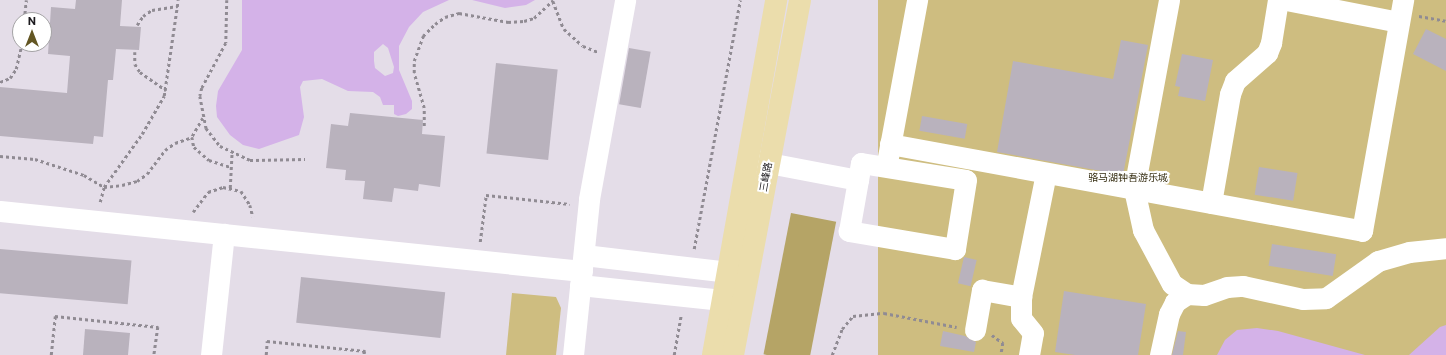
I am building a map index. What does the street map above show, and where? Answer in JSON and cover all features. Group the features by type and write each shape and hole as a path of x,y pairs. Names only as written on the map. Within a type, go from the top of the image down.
{"main road":[{"name":"三峰路","path":"759,161 776,0"},
{"name":"三峰路","path":"733,355 733,302 759,161 800,0"},
{"name":"三峰路","path":"713,355 733,302"}],"street":[{"path":"573,355 589,206 625,0"},
{"path":"886,167 917,0"},
{"path":"1169,0 1134,189 1137,211 1146,236 1172,284 1187,294 1204,295 1226,287 1243,286 1303,299 1326,298 1378,261 1409,252 1446,248"},
{"path":"1211,203 1230,94 1235,81 1267,53 1271,43 1278,0"},
{"path":"1286,0 1401,12 1362,231 1378,261"},
{"path":"890,144 1362,231"},
{"path":"759,161 858,180"},
{"path":"861,163 886,167 966,180 955,248 850,232 861,163"},
{"path":"1030,355 1033,333 1021,318 1021,297 1046,173"},
{"path":"0,211 478,261 582,270 690,268 738,273"},
{"path":"211,355 224,234"},
{"path":"582,270 685,297 733,302"},
{"path":"975,330 982,290 1021,297"},
{"path":"1160,355 1169,314 1175,302 1187,294"}],"path":[{"path":"25,12 26,0"},
{"path":"98,221 104,187 142,134 166,90 178,0"},
{"path":"227,0 226,43 202,88 203,118 220,146 232,154 250,160 305,159"},
{"path":"424,126 424,108 414,73 414,61 423,36 445,17 459,13 508,22 524,21 534,18 553,0 564,28 575,40 590,49 614,56"},
{"path":"690,268 740,0"},
{"path":"137,25 143,16 152,10 178,6"},
{"path":"1401,12 1446,21"},
{"path":"0,82 10,78 16,69 20,52"},
{"path":"136,52 135,64 140,72 166,90"},
{"path":"0,156 35,159 84,175 104,187 137,181 147,174 165,150 175,143 192,137 203,118"},
{"path":"192,137 199,154 231,167"},
{"path":"230,188 232,154"},
{"path":"192,214 208,192 215,188 230,188 241,192 246,198 254,220"},
{"path":"478,261 486,195 589,206"},
{"path":"674,355 685,297"},
{"path":"832,355 842,328 853,316 884,313 990,333 1003,343 1001,355"},
{"path":"51,355 55,316 158,327 154,355"},
{"path":"266,355 267,341 365,351 364,355"}],"green space":[{"name":"骆马湖钟吾游乐城","path":"878,0 1446,0 1446,355 878,355"},
{"path":"512,293 556,297 561,308 556,355 506,355"}],"shaded area":[{"path":"242,0 449,0 423,12 409,27 399,46 399,70 412,101 412,109 406,114 398,116 394,114 394,105 383,105 380,97 373,92 348,91 322,79 303,81 300,87 304,117 299,135 259,149 243,145 230,135 217,117 216,106 218,91 242,50","holes":["383,44 388,48 394,67 393,73 385,76 375,68 374,52"]},
{"path":"472,0 535,0 526,5 505,8"},
{"path":"791,213 836,222 810,355 764,354"},
{"path":"1446,325 1446,355 1409,355 1440,327"},
{"path":"1257,328 1278,331 1365,355 1217,355 1225,340 1237,330"}],"building":[{"path":"76,0 122,0 120,26 141,27 139,50 116,49 113,80 108,80 103,137 94,136 93,144 0,136 0,87 67,93 70,56 48,54 48,52 52,52 51,7 75,9"},
{"path":"1426,29 1446,39 1446,71 1413,54"},
{"path":"1121,40 1148,45 1123,175 997,152 1013,61 1113,79"},
{"path":"629,48 651,52 641,108 619,104"},
{"path":"1182,54 1213,60 1205,101 1178,96 1180,87 1175,86"},
{"path":"496,63 558,69 548,160 486,154"},
{"path":"350,113 423,120 422,134 445,136 440,187 419,184 418,191 394,188 392,202 363,199 365,181 345,180 346,170 326,168 331,124 348,126"},
{"path":"922,116 967,124 965,139 919,131"},
{"path":"1259,167 1298,173 1293,201 1255,195"},
{"path":"1272,244 1336,254 1333,276 1269,266"},
{"path":"0,249 131,261 128,304 0,293"},
{"path":"964,257 977,260 971,286 958,283"},
{"path":"301,277 445,292 440,338 296,323"},
{"path":"1064,291 1146,304 1138,355 1075,355 1055,352"},
{"path":"85,329 130,333 128,355 83,355"},
{"path":"943,331 965,336 976,342 974,352 940,346"},
{"path":"1178,331 1186,332 1183,355 1172,355"}]}
